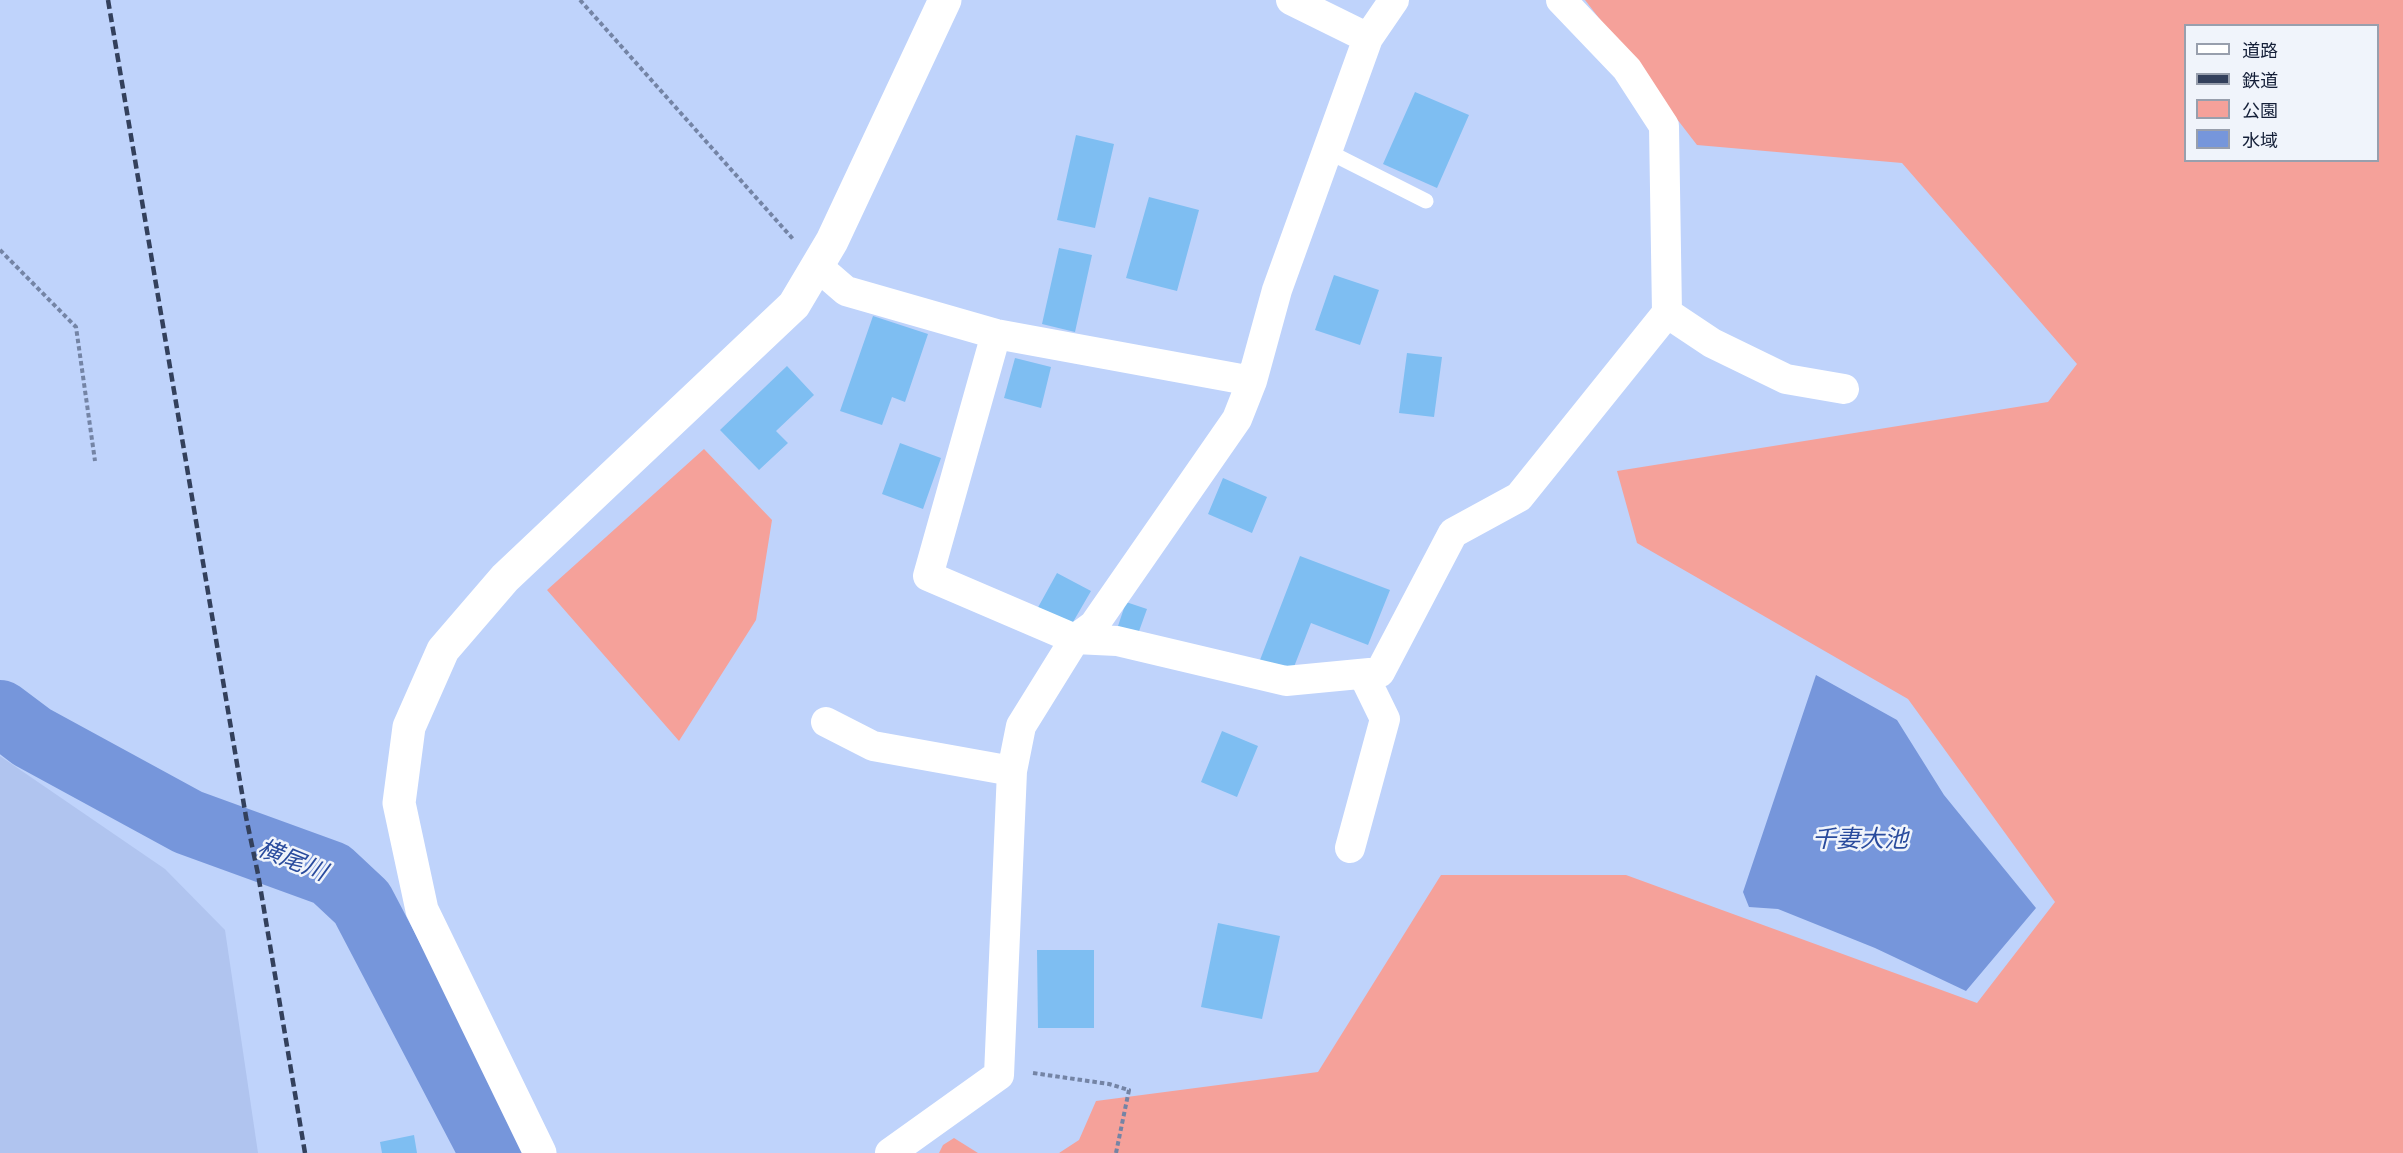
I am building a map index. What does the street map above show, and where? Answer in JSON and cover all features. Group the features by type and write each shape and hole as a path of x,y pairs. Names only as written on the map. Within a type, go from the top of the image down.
{"street":[{"path":"540,1153 422,910 399,803 409,727 443,650 506,578 794,305 832,241 945,0"},
{"path":"1291,0 1368,38"},
{"path":"890,1153 999,1075 1012,771 1021,726 1075,639 1094,625 1237,418 1252,381 1277,290 1368,38 1394,0"},
{"path":"996,334 928,576 1075,639 1118,641 1286,681 1380,672 1453,533 1520,497 1667,313 1664,126 1627,69 1561,0"},
{"path":"817,266 846,291 996,334 1252,381"},
{"path":"1667,313 1712,343 1786,378 1844,389"},
{"path":"1350,848 1385,719 1363,674"},
{"path":"826,722 873,746 1012,771"}],"lane":[{"path":"1327,151 1426,201"}],"path":[{"path":"579,0 817,266"},
{"path":"0,249 76,327 95,461"},
{"path":"999,1068 1109,1084 1129,1090 1116,1153"}],"shaded area":[{"path":"0,756 165,869 225,930 258,1153 0,1153"}],"green space":[{"path":"1585,0 2403,0 2403,1153 1059,1153 1079,1140 1096,1101 1318,1072 1441,875 1626,875 1977,1003 2055,902 1908,699 1637,543 1617,471 2048,402 2077,364 1902,163 1697,145"},
{"path":"704,449 772,520 756,620 679,741 547,590"},
{"path":"954,1138 978,1153 939,1153 943,1145"}],"water":[{"name":"千妻大池","path":"1816,675 1897,720 1944,795 2036,908 1966,991 1875,948 1778,909 1749,907 1743,892"}],"building":[{"path":"1415,92 1469,115 1437,188 1383,164"},
{"path":"1076,135 1114,144 1095,228 1057,220"},
{"path":"1149,197 1199,210 1177,291 1126,278"},
{"path":"1059,248 1092,255 1075,332 1042,324"},
{"path":"1334,275 1379,290 1360,345 1315,330"},
{"path":"873,316 928,334 905,402 892,397 882,425 840,411"},
{"path":"1407,353 1442,357 1434,417 1399,413"},
{"path":"1015,358 1051,367 1041,408 1004,398"},
{"path":"787,366 814,395 776,431 788,443 759,470 720,430"},
{"path":"900,443 941,458 923,509 882,494"},
{"path":"1223,478 1267,497 1252,533 1208,514"},
{"path":"1300,556 1390,590 1368,645 1311,623 1292,672 1260,660"},
{"path":"1057,573 1091,591 1069,629 1036,611"},
{"path":"1126,602 1147,609 1138,634 1118,626"},
{"path":"1222,731 1258,746 1237,797 1201,782"},
{"path":"1218,923 1280,936 1262,1019 1201,1007"},
{"path":"1037,950 1094,950 1094,1028 1038,1028"},
{"path":"414,1135 417,1153 382,1153 380,1142"}],"waterway":[{"name":"横尾川","path":"0,713 32,737 188,822 331,874 362,903 493,1153"}],"railway":[{"path":"108,0 305,1153"}]}
